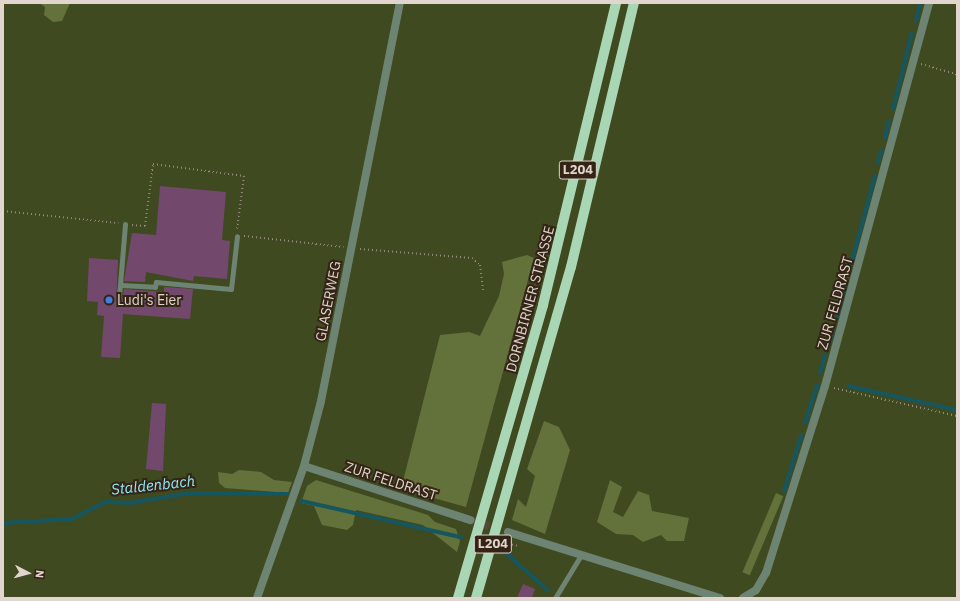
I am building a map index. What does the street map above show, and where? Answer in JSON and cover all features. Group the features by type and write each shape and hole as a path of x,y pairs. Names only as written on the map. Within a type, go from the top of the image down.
{"main road":[{"name":"DORNBIRNER STRASSE","path":"458,598 543,305 616,3"},
{"name":"L204","path":"476,598 571,267 634,3"}],"street":[{"name":"GLASERWEG","path":"257,598 304,466 321,401 400,3"},
{"name":"ZUR FELDRAST","path":"743,598 756,590 766,573 825,386 929,3"},
{"name":"ZUR FELDRAST","path":"304,466 470,520"},
{"path":"508,532 720,598"}],"lane":[{"path":"118,304 125,224"},
{"path":"120,285 155,287 156,282 231,289 237,236"},
{"path":"555,598 581,555"}],"path":[{"path":"914,61 957,74"},
{"path":"3,211 145,226 153,164 244,176 237,236 352,248 472,258 480,265 483,290"},
{"path":"825,386 957,416"}],"green space":[{"path":"3,3 957,3 957,598 3,598"},
{"path":"39,3 70,3 62,21 53,22 44,15 45,7"},
{"path":"527,255 534,258 466,507 401,489 440,335 469,332 480,336 499,296 504,274 502,262"},
{"path":"544,421 559,427 570,450 545,534 512,520 518,499 526,507 535,476 527,469"},
{"path":"239,470 261,472 274,480 292,482 288,493 225,488 219,483 218,472 232,474"},
{"path":"316,480 428,515 435,522 456,529 460,541 457,552 423,525 356,510 353,525 347,530 322,525 314,506 301,503 307,486"},
{"path":"610,480 622,487 613,512 623,517 638,491 649,495 652,511 689,518 684,541 667,541 661,535 643,542 633,535 616,534 597,522"},
{"path":"776,493 783,496 750,575 742,572"}],"building":[{"path":"160,186 226,192 222,240 230,241 227,279 194,276 193,281 146,272 145,282 124,281 132,233 156,235"},
{"path":"89,258 118,260 116,307 121,306 124,289 164,292 164,287 193,289 190,319 123,314 120,358 101,357 104,316 97,315 98,302 87,301"},
{"path":"152,403 166,404 163,471 146,469"},
{"path":"523,584 535,589 532,598 517,598"}],"waterway":[{"path":"916,21 920,3"},
{"path":"893,109 912,33"},
{"path":"885,138 889,121"},
{"path":"878,163 881,151"},
{"path":"850,268 875,176"},
{"path":"837,318 846,283"},
{"path":"829,344 833,330"},
{"path":"820,373 825,356"},
{"path":"805,423 817,386"},
{"path":"849,386 957,410"},
{"path":"784,491 801,436"},
{"name":"Staldenbach","path":"3,523 72,519 105,502 129,503 191,493 287,494"},
{"name":"Staldenbach","path":"302,501 461,537"},
{"name":"Staldenbach","path":"504,551 548,590"}],"tunnel":[{"path":"470,520 508,532"}],"place":[{"name":"Ludi's Eier","path":"109,300"}]}
